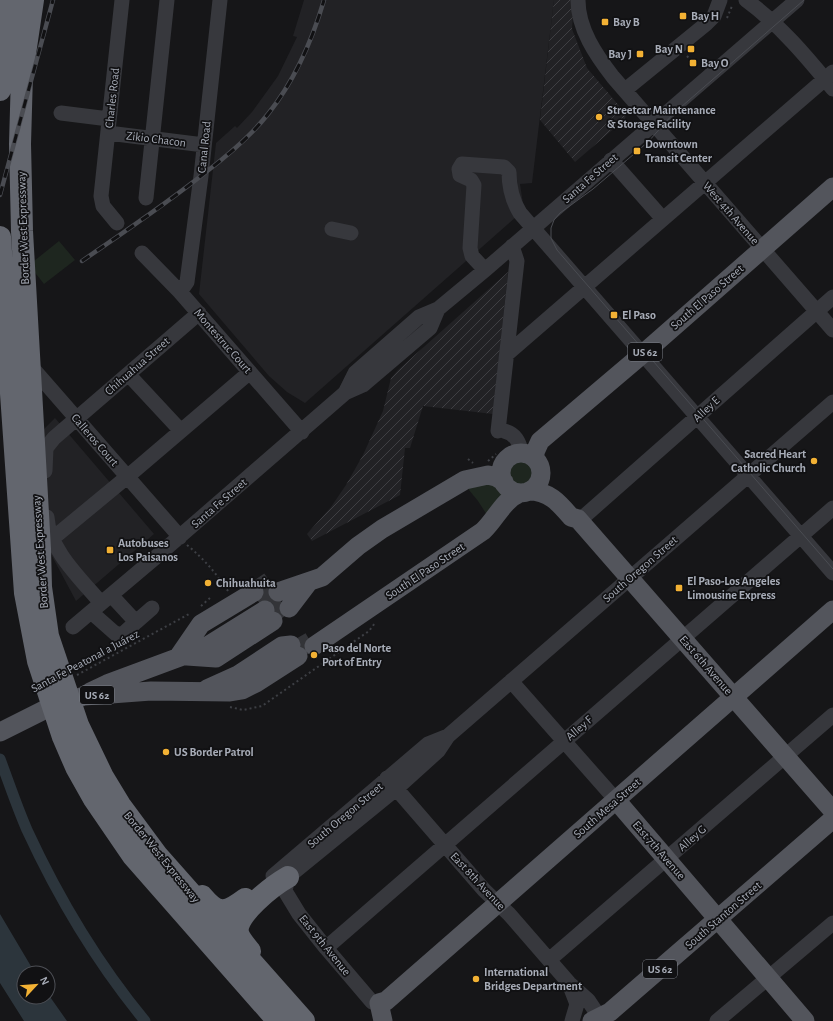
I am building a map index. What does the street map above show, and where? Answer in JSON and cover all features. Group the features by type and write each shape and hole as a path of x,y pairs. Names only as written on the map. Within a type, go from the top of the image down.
{"highway":[{"path":"0,90 11,0"},
{"name":"Border West Expressway","path":"33,0 22,74 21,159 22,231 40,549 33,590 31,629 48,695 63,737 76,767 94,799 133,856 278,1021"},
{"name":"Border West Expressway","path":"0,237 33,590 78,725 103,777 120,805 157,855 304,1021"},
{"path":"103,777 117,790 144,827 209,904 218,910 226,911 246,899"},
{"path":"288,877 280,882 244,914 239,922 238,933 244,944 312,1021"}],"main road":[{"name":"South El Paso Street","path":"532,460 534,452 540,441 643,354 833,187"},
{"path":"504,482 502,471 506,461 510,457 532,460"},
{"name":"US 62","path":"524,492 534,488 540,481 532,460"},
{"name":"East 6th Avenue","path":"532,460 546,477 579,510 579,519 833,811"},
{"path":"308,582 280,595 326,574 358,546 382,529 451,486 481,475 496,477 504,482 510,489 524,492"},
{"name":"South El Paso Street","path":"316,643 483,531 493,522 507,501 524,492"},
{"name":"East 6th Avenue","path":"524,492 540,492 549,496 558,502 571,518 579,519"},
{"name":"US 62","path":"0,732 48,708 84,696 107,684 204,648 265,609 275,633 225,666 202,691"},
{"name":"South Mesa Street","path":"381,1012 390,997 833,610"},
{"name":"US 62","path":"84,696 151,691 230,692 242,690 295,651"},
{"name":"East 7th Avenue","path":"616,800 805,1021"},
{"name":"South Stanton Street","path":"598,1020 610,1012 833,820"}],"street":[{"name":"Charles Road","path":"117,223 103,206 101,196 122,0"},
{"path":"146,198 167,0"},
{"name":"Canal Road","path":"180,292 187,282 220,0"},
{"name":"West 4th Avenue","path":"578,0 578,9 589,41 605,67 833,330"},
{"path":"625,90 706,24 714,16 720,0"},
{"path":"507,354 704,182 830,80 773,21 746,0"},
{"name":"Santa Fe Street","path":"73,627 302,432 345,393 355,373 419,317 438,309 485,270 797,0"},
{"name":"Zikio Chacon","path":"61,113 152,139 204,145"},
{"path":"611,160 663,219"},
{"path":"485,270 472,256 470,248 474,186 471,180 460,175 458,169 462,164 504,167 509,172 509,184 515,204 534,228 833,573"},
{"path":"332,229 351,233"},
{"path":"512,246 517,261 507,354 501,431 514,436 532,460"},
{"name":"Montestruc Court","path":"142,253 180,292 302,432"},
{"name":"Alley E","path":"579,519 833,298"},
{"name":"Chihuahua Street","path":"101,603 56,548 48,529 44,460 46,448 54,438 198,314"},
{"name":"Calleros Court","path":"8,346 20,354 180,537"},
{"path":"52,539 250,372"},
{"path":"128,374 181,431"},
{"name":"South Oregon Street","path":"246,899 392,784 438,751 448,736 511,680 833,402"},
{"name":"Alley F","path":"326,948 444,844 833,508"},
{"path":"101,603 136,622"},
{"path":"101,603 117,635 124,633 152,608"},
{"name":"East 7th Avenue","path":"511,680 616,800"},
{"name":"Alley G","path":"549,960 667,860 833,714"},
{"name":"South Oregon Street","path":"288,877 392,784"},
{"name":"East 8th Avenue","path":"392,784 569,983 588,1000 598,1020"},
{"name":"East 9th Avenue","path":"288,877 285,892 299,914 381,1012"},
{"path":"717,1021 833,923"},
{"name":"East 8th Avenue","path":"569,983 577,1004 572,1021"}],"path":[{"path":"685,54 693,63"},
{"path":"180,537 187,546 199,554 215,572 228,591"},
{"name":"Santa Fe Peatonal a Juárez","path":"73,677 178,622"},
{"path":"230,707 243,710 262,706 332,658"}],"shaded area":[{"path":"304,0 554,0 532,183 520,184 524,210 305,403 287,392 269,376 199,294 216,143 235,126 237,128 252,112 278,76 297,37 293,36"},
{"path":"554,0 574,0 572,29 587,68 626,114 625,119 575,162 540,120"},
{"path":"59,241 75,260 44,284 29,265"},
{"path":"508,272 493,414 423,406 410,448 405,448 400,495 312,541 307,534 331,507 346,485 363,455 383,411 391,378 398,370"},
{"path":"55,418 154,534 76,601 45,543 40,433"},
{"path":"522,461 527,462 533,468 533,478 527,484 522,485 517,484 511,478 510,473 511,468 517,462"},
{"path":"478,480 500,487 503,492 503,497 487,515 469,490 469,486"},
{"path":"0,914 30,965 16,965 16,1005 56,1005 67,1021 24,1021 0,983"}],"waterway":[{"path":"0,759 27,830 52,880 95,953 111,977 145,1021"}],"tunnel":[{"path":"254,592 270,581"},
{"path":"260,604 278,592"},
{"path":"268,616 286,604"},
{"path":"294,651 311,641"}],"tram line":[{"path":"804,0 673,114 648,142 593,189 560,213 554,220 551,228 551,238 557,250 833,569"}],"railway":[{"path":"0,195 53,0"},
{"path":"82,261 145,218 191,184 247,138 278,101 302,60 324,0"}],"place":[{"name":"Bay H","path":"683,16"},
{"name":"Bay B","path":"605,22"},
{"name":"Bay N","path":"691,49"},
{"name":"Bay J","path":"640,54"},
{"name":"Bay O","path":"693,63"},
{"name":"Streetcar Maintenance & Storage Facility","path":"599,117"},
{"name":"Downtown Transit Center","path":"637,151"},
{"name":"El Paso","path":"614,315"},
{"name":"Sacred Heart Catholic Church","path":"814,461"},
{"name":"Autobuses Los Paisanos","path":"110,550"},
{"name":"Chihuahuita","path":"208,583"},
{"name":"El Paso-Los Angeles Limousine Express","path":"679,588"},
{"name":"Paso del Norte Port of Entry","path":"314,655"},
{"name":"US Border Patrol","path":"166,752"},
{"name":"International Bridges Department","path":"476,979"}]}
